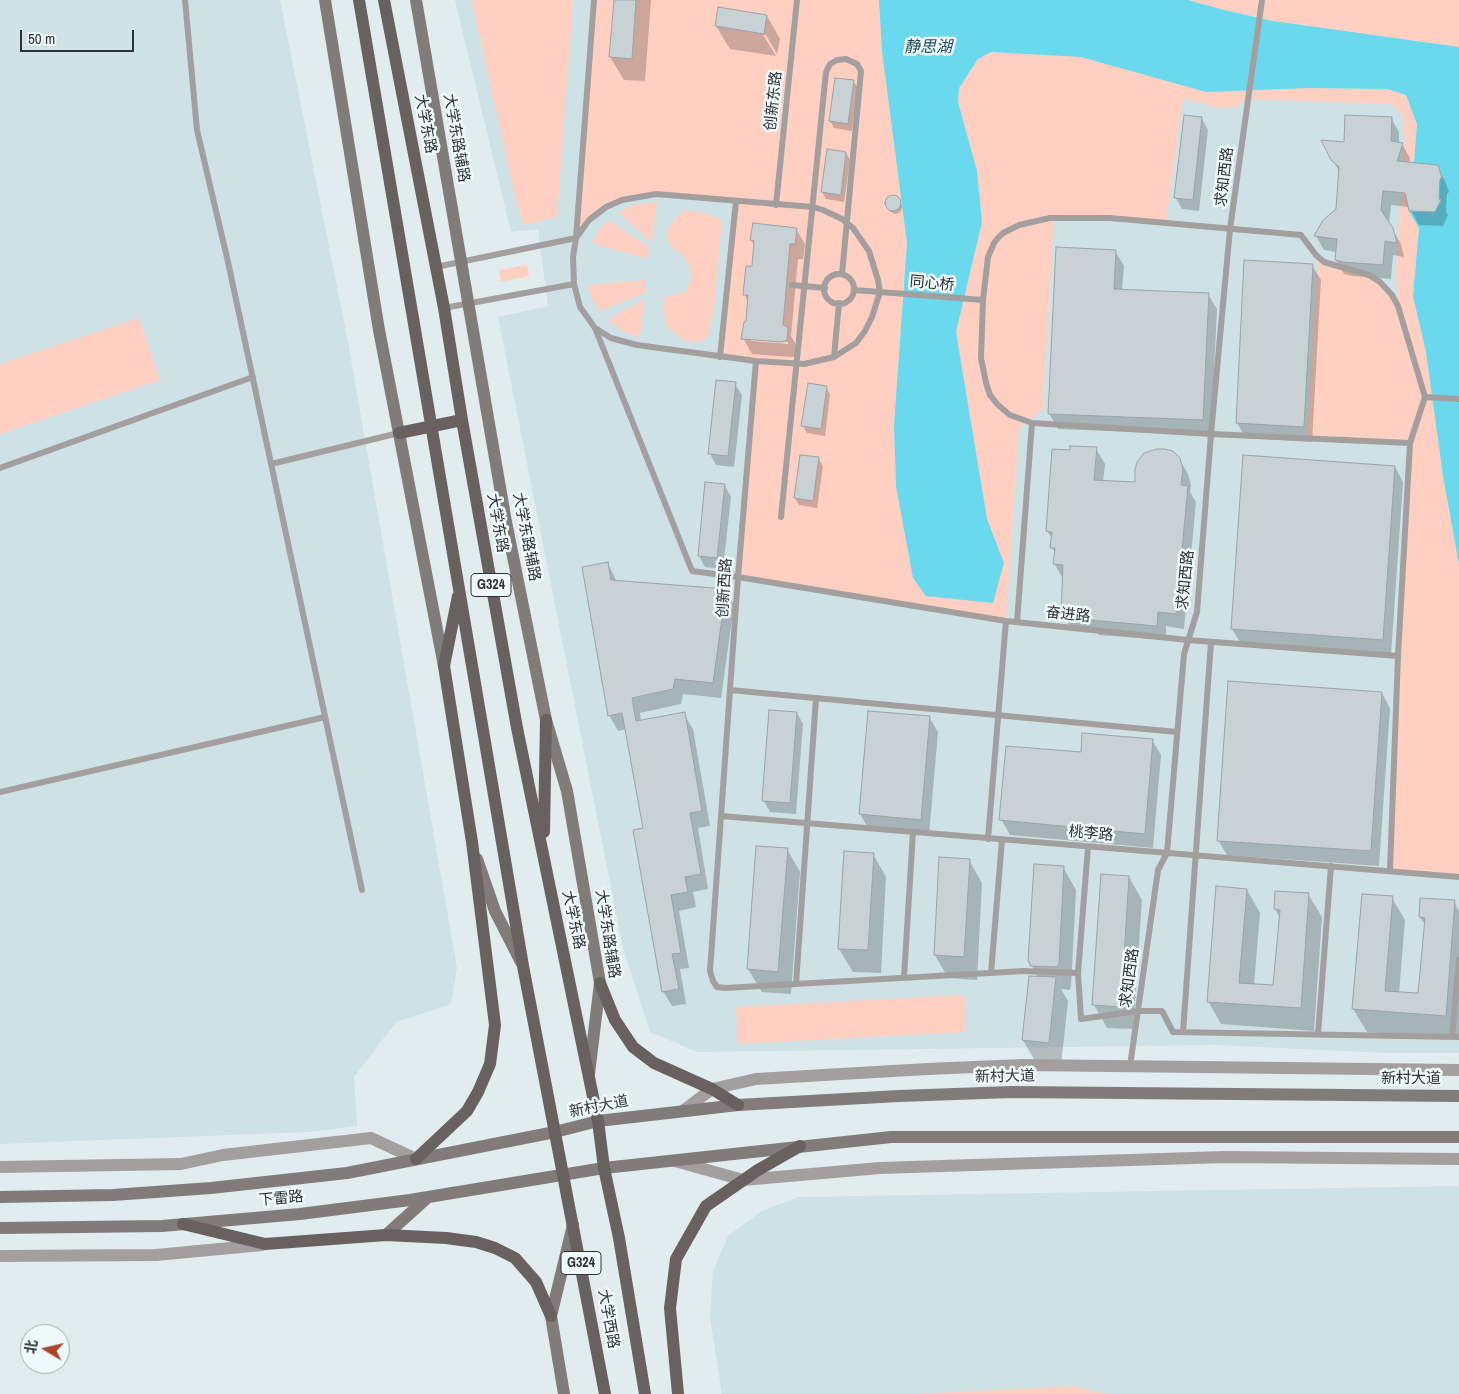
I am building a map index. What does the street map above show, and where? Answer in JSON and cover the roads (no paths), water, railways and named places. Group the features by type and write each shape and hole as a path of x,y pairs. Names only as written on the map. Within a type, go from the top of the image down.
{"main road":[{"path":"325,0 379,330 444,666 472,842 494,1025 490,1064 478,1092 467,1111 416,1158"},
{"name":"G324","path":"359,0 524,966 555,1132"},
{"name":"大学东路","path":"384,0 444,308 517,728 598,1121 604,1168"},
{"name":"大学东路辅路","path":"416,0 506,522 546,720 567,791 600,983 589,1078"},
{"path":"399,433 462,420"},
{"path":"444,666 459,589"},
{"path":"544,857 546,720"},
{"path":"472,842 495,911 524,966"},
{"path":"600,983 615,1020 633,1047 654,1063 712,1089 738,1105"},
{"name":"新村大道","path":"555,1132 598,1121 684,1110 899,1096 1012,1092 1459,1096"},
{"name":"下雷路","path":"0,1197 113,1195 211,1188 348,1172 555,1132"},
{"name":"大学西路","path":"555,1132 605,1394"},
{"path":"563,1175 604,1168 891,1137 1459,1137"},
{"path":"678,1394 670,1308 676,1259 706,1206 758,1170 800,1146"},
{"name":"大学西路","path":"604,1168 619,1238 645,1394"},
{"name":"下雷路","path":"0,1228 183,1224 300,1214 427,1197 563,1175"},
{"path":"386,1235 427,1197"},
{"path":"183,1224 265,1244 386,1235 454,1239 476,1242 496,1248 515,1258 536,1282 551,1316 564,1394"},
{"path":"551,1316 573,1224"}],"street":[{"path":"684,1110 712,1089 756,1079 918,1069 1023,1065 1459,1070"},
{"path":"0,1167 181,1164 223,1155 371,1138 416,1158"},
{"path":"674,1160 743,1180 880,1168 1214,1157 1459,1159"},
{"path":"0,1256 156,1255 265,1244"}],"lane":[{"path":"185,0 197,130 253,377 362,890"},
{"path":"436,267 576,238 588,220 599,211 622,200 656,194 813,208 823,210 846,222 853,228 868,251 875,267 880,292 872,317 865,331 856,343 834,357 798,364 756,361 622,342 595,328 580,307 574,284 573,257 576,238 594,0"},
{"name":"创新东路","path":"776,204 797,0"},
{"name":"求知西路","path":"1130,1066 1158,870 1167,853 1184,654 1197,612 1230,229 1262,0"},
{"path":"781,516 798,364 826,72 830,64 846,59 857,64 860,71 842,274"},
{"path":"720,356 736,201"},
{"path":"1390,870 1398,656 1410,443 1425,397 1398,306 1392,295 1380,282 1369,275 1324,262 1300,235 1110,218 1050,218 1019,225 1003,233 994,242 988,257 983,300 980,346 982,368 990,395 1010,415 1032,423 1211,434 1410,443"},
{"path":"842,274 849,277 852,281 854,290 850,299 846,302 832,302 828,298 825,288 827,280 842,274"},
{"path":"444,308 574,284"},
{"path":"792,285 825,288"},
{"name":"同心桥","path":"854,290 983,300"},
{"path":"834,357 838,303"},
{"name":"奋进路","path":"595,328 692,571 1017,622 1188,640 1398,656"},
{"name":"创新西路","path":"756,361 738,577 710,971 717,987 722,989 796,984"},
{"path":"0,468 253,377"},
{"path":"1425,397 1459,399"},
{"path":"1017,622 1032,423"},
{"path":"271,464 399,433"},
{"path":"988,839 1006,620"},
{"path":"1183,1032 1211,642"},
{"path":"730,690 1177,732"},
{"path":"816,698 796,984 1024,971 1078,973"},
{"path":"0,792 325,717"},
{"name":"桃李路","path":"721,816 1459,877"},
{"path":"904,978 913,832"},
{"path":"991,973 1002,840"},
{"path":"1088,847 1078,973 1081,1019 1138,1011 1162,1011 1173,1032 1455,1037 1459,960"},
{"path":"1318,1034 1331,866"}],"water":[{"name":"静思湖","path":"879,0 1188,0 1273,21 1459,47 1459,564 1443,476 1426,352 1413,296 1419,228 1409,211 1435,212 1441,200 1414,163 1417,124 1406,95 1387,89 1309,88 1206,92 1081,57 991,52 978,59 959,88 958,102 977,171 982,222 956,332 987,519 1004,563 993,603 926,596 913,578 896,486 894,425 907,243 882,51"}]}
